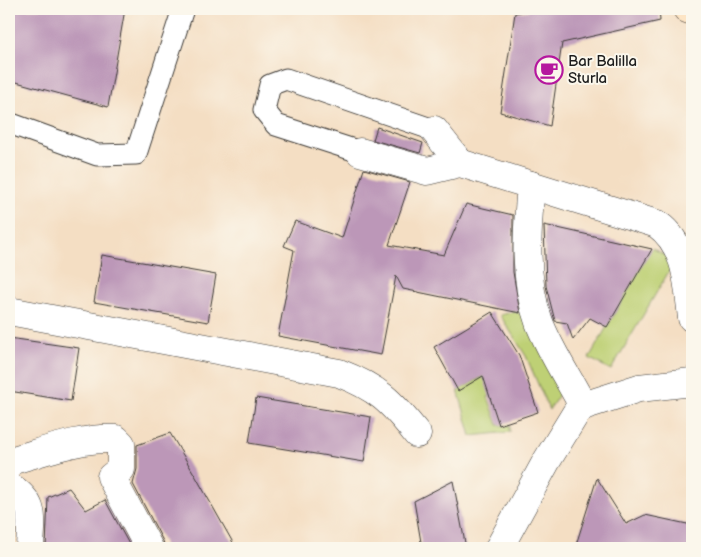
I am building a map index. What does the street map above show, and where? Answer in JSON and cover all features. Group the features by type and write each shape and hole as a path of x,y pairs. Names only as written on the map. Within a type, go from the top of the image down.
{"main road":[{"path":"687,9 692,12"}],"street":[{"path":"434,130 460,163"},
{"path":"360,152 427,171 460,163 657,224 668,232 678,246 690,281 692,318"},
{"path":"531,185 527,235 530,284 539,321 583,406"},
{"path":"9,311 339,373 366,384 394,404 417,434"},
{"path":"499,548 546,462 576,413 583,406 639,388 692,382"},
{"path":"9,464 13,460 78,443 101,438 116,439 121,444 121,469 111,477 149,548"},
{"path":"9,486 24,496 32,511 30,548"}],"lane":[{"path":"9,123 97,156 136,154 183,9"},
{"path":"360,152 276,125 264,110 270,85 286,79 434,130"}],"green space":[{"path":"652,248 675,261 611,370 589,358"},
{"path":"525,309 567,382 549,410 526,356 500,315"},
{"path":"488,374 495,394 488,397 498,425 510,426 510,432 471,436 458,390"}],"building":[{"path":"9,9 125,9 108,107 9,80"},
{"path":"536,9 659,9 660,21 562,43 550,126 500,112 515,13"},
{"path":"377,127 423,143 420,153 373,140"},
{"path":"364,169 410,182 389,245 444,255 466,204 513,215 513,272 520,313 403,289 396,276 381,355 278,336 294,250 284,246 295,221 342,238"},
{"path":"544,225 652,249 607,327 590,318 573,340 567,323 555,321 546,286"},
{"path":"102,255 216,275 208,322 94,302"},
{"path":"492,312 519,355 538,412 499,425 483,376 458,391 434,347"},
{"path":"9,338 79,348 71,401 9,391"},
{"path":"256,398 371,417 364,462 249,443"},
{"path":"170,433 236,548 165,548 133,484 137,469 137,445"},
{"path":"597,478 626,524 645,515 692,525 692,548 575,548"},
{"path":"453,481 466,548 422,548 414,501"},
{"path":"69,488 86,510 105,500 131,548 46,548 48,497"}],"place":[{"name":"Bar Balilla Sturla","path":"549,70"}]}
